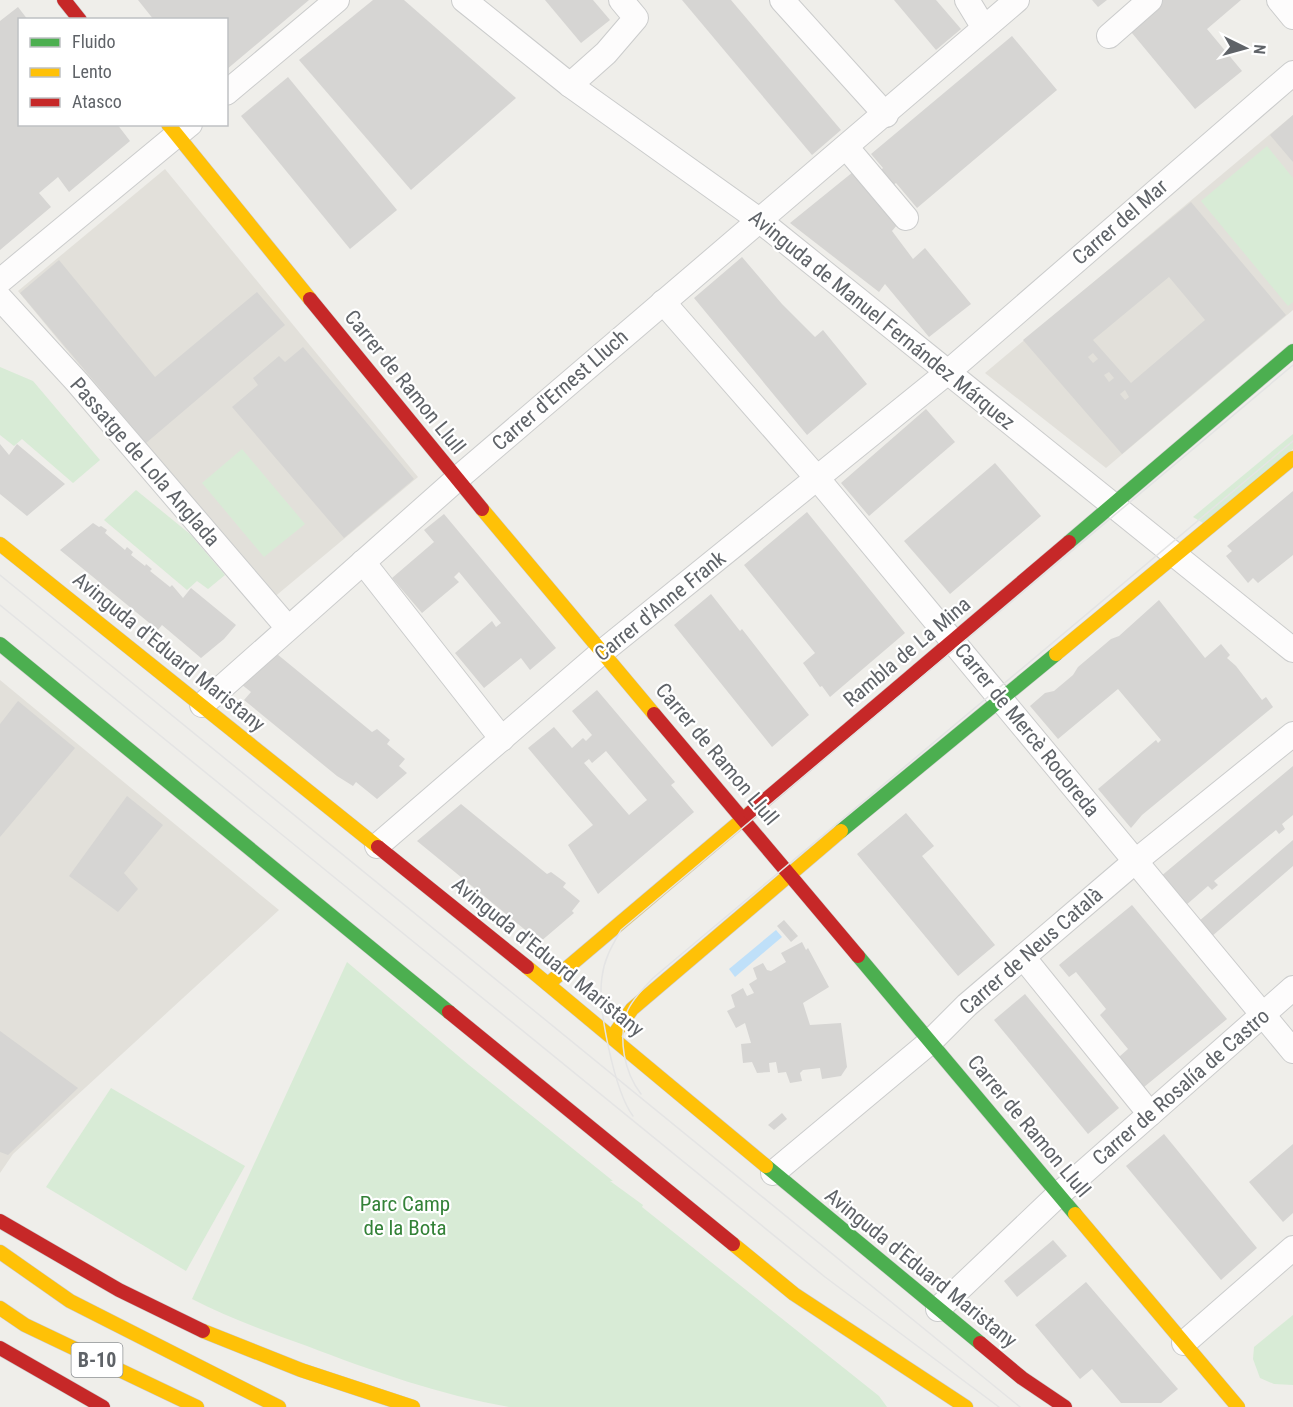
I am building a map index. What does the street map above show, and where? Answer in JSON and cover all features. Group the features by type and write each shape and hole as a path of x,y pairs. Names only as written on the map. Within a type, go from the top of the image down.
{"main road":[{"path":"64,0 78,18"},
{"name":"Carrer de Ramon Llull","path":"178,128 457,479 1238,1407"},
{"name":"Rambla de La Mina","path":"548,984 1293,351"},
{"path":"613,1036 632,1009 1293,458"},
{"name":"Avinguda d'Eduard Maristany","path":"0,544 613,1036 773,1173 1022,1378 1065,1407"},
{"path":"0,644 794,1294 966,1407"},
{"path":"0,1221 72,1265 193,1327 275,1361 413,1407"},
{"path":"0,1251 70,1301"},
{"path":"0,1263 279,1407"},
{"name":"B-10","path":"0,1308 25,1325 197,1407"},
{"name":"B-10","path":"0,1348 103,1407"},
{"path":"900,1363 916,1394"}],"street":[{"path":"228,91 337,0"},
{"name":"Avinguda de Manuel Fernández Márquez","path":"464,0 570,85 759,220 1293,650"},
{"path":"570,85 606,53 636,18 621,0"},
{"path":"782,0 886,115"},
{"path":"967,0 984,28"},
{"path":"759,220 886,115 1017,0"},
{"path":"1109,36 1150,0"},
{"path":"1279,0 1293,17"},
{"name":"Carrer del Mar","path":"948,372 1293,73"},
{"path":"0,281 146,161 178,128"},
{"path":"847,148 906,218"},
{"name":"Carrer d'Ernest Lluch","path":"202,705 457,479 759,220"},
{"name":"Passatge de Lola Anglada","path":"0,298 77,382 288,628"},
{"name":"Carrer de Mercè Rodoreda","path":"663,302 817,478 1293,1051"},
{"name":"Carrer d'Anne Frank","path":"377,846 602,652 948,372"},
{"path":"363,562 502,738"},
{"name":"Carrer de Neus Català","path":"773,1173 930,1042 967,1005 1023,957 1293,734"},
{"path":"1023,957 1150,1114"},
{"name":"Carrer de Rosalía de Castro","path":"938,1309 1059,1194 1293,988"},
{"path":"1184,1343 1293,1248"}],"shaded area":[{"path":"1293,115 1293,310 1106,468 985,373"},
{"path":"165,169 418,477 272,599 18,291"},
{"path":"0,680 279,910 13,1154 0,1173"}],"green space":[{"path":"1267,146 1293,178 1293,302 1288,306 1201,201"},
{"path":"0,367 33,381 100,460 73,483 22,439 14,446 0,435"},
{"path":"1293,434 1293,449 1203,523 1193,517"},
{"path":"242,449 305,524 264,557 202,483"},
{"path":"136,490 190,534 225,575 208,589 197,581 187,590 104,520"},
{"name":"Parc Camp de la Bota","path":"347,962 469,1065 613,1181 610,1181 643,1205 642,1207 879,1396 887,1407 509,1407 458,1396 382,1373 249,1324 192,1299"},
{"path":"111,1088 245,1166 186,1271 46,1187"},
{"path":"1293,1315 1293,1385 1274,1384 1260,1378 1253,1359 1254,1347"}],"water":[{"path":"776,930 782,937 735,977 729,969"}],"building":[{"path":"138,0 309,0 228,68 228,18 152,18"},
{"path":"373,0 404,0 516,98 411,190 299,60"},
{"path":"545,0 593,0 610,20 581,43"},
{"path":"682,0 731,0 841,130 812,155"},
{"path":"894,0 936,0 961,29 936,50"},
{"path":"1092,0 1107,0 1098,7"},
{"path":"1160,0 1241,0 1207,29 1242,71 1195,109 1127,27"},
{"path":"18,7 26,18 18,18 18,126 119,126 130,141 69,192 58,177 39,193 51,207 0,250 0,21"},
{"path":"1012,36 1057,90 917,208 896,183 889,188 877,174 883,168 871,154"},
{"path":"288,77 397,210 350,249 241,116"},
{"path":"1293,115 1293,162 1270,135"},
{"path":"853,172 897,225 892,231 913,259 925,248 971,304 929,337 885,284 879,292 790,223"},
{"path":"1191,202 1286,315 1122,454 1023,340","holes":["1169,277 1205,320 1131,383 1093,340","1093,353 1098,359 1093,363 1088,357","1109,372 1114,378 1109,382 1104,375","1125,390 1129,397 1125,400 1120,394"]},
{"path":"742,257 782,304 815,337 823,330 867,384 807,435 694,298"},
{"path":"59,260 155,377 257,292 285,325 146,443 20,293"},
{"path":"303,347 414,479 344,538 232,407 258,385 253,378 279,356 285,362"},
{"path":"926,409 955,442 869,516 841,483"},
{"path":"0,444 9,455 17,444 65,484 27,516 0,494"},
{"path":"995,463 1041,516 950,594 904,541"},
{"path":"1293,491 1293,555 1258,583 1253,578 1248,583 1226,556 1232,551 1227,546"},
{"path":"807,512 905,633 830,697 803,663 815,653 744,565"},
{"path":"444,514 556,648 530,670 521,658 484,688 455,653 492,621 496,627 501,623 459,572 454,577 459,582 422,613 392,578 434,542 424,530"},
{"path":"93,523 107,530 105,533 125,550 127,547 133,552 131,555 145,566 146,564 152,569 150,571 170,587 172,585 183,598 191,588 236,625 224,639 201,658 162,625 158,630 60,550"},
{"path":"711,594 740,631 742,629 809,715 772,747 674,625"},
{"path":"1159,600 1205,658 1221,644 1230,655 1227,658 1262,700 1266,697 1273,707 1142,815 1131,828 1098,789 1156,740 1158,743 1161,740 1118,689 1058,739 1030,706 1045,693 1054,691 1073,675 1078,667 1111,639 1119,636"},
{"path":"277,654 372,732 377,729 390,740 387,744 405,759 399,766 407,773 377,799 356,782 353,786 337,776 244,700 251,692 241,684"},
{"path":"597,690 675,782 671,785 694,812 598,894 568,845 593,825 528,748 554,727 572,748 583,738 586,741 592,735 572,711","holes":["606,751 647,800 629,815 584,763 589,759 592,763"]},
{"path":"18,701 75,748 0,837 0,724"},
{"path":"1293,766 1293,815 1282,824 1285,829 1279,834 1276,830 1214,881 1218,885 1212,890 1208,886 1185,906 1160,877"},
{"path":"127,796 163,825 124,873 138,889 118,912 69,876"},
{"path":"461,804 547,874 551,872 566,883 563,887 580,901 572,911 574,913 540,942 417,841"},
{"path":"906,813 934,846 922,856 995,945 958,976 857,854"},
{"path":"1293,840 1293,866 1211,937 1198,922"},
{"path":"1132,905 1227,1019 1144,1087 1119,1057 1128,1049 1100,1015 1106,1009 1076,972 1069,977 1059,965"},
{"path":"784,920 798,936 791,942 777,926"},
{"path":"802,942 806,950 808,948 829,987 803,1003 810,1025 841,1023 847,1067 841,1076 822,1079 820,1068 803,1070 800,1073 802,1081 790,1083 786,1072 778,1073 776,1062 769,1063 770,1072 757,1073 752,1062 743,1063 741,1044 751,1043 745,1023 736,1028 727,1011 735,1007 731,995 743,988 747,996 754,993 749,984 757,979 753,968 763,963 767,970 771,971 786,962 781,953"},
{"path":"1025,994 1119,1108 1088,1134 994,1020"},
{"path":"0,1031 78,1088 8,1155 0,1152"},
{"path":"782,1113 787,1119 774,1130 768,1125"},
{"path":"1164,1134 1257,1248 1221,1280 1126,1166"},
{"path":"1293,1144 1293,1213 1283,1222 1249,1182"},
{"path":"1053,1240 1067,1256 1017,1297 1004,1281"},
{"path":"1086,1282 1178,1389 1161,1403 1121,1403 1092,1369 1080,1379 1035,1325"}],"tram line":[{"path":"633,1116 626,1104 614,1070 602,1008 603,970 621,930 1293,365"},
{"path":"641,1094 630,1076 624,1055 624,1022 629,1007 653,978 1293,441"},
{"path":"0,575 1020,1407"},
{"path":"0,605 825,1277 999,1407"}],"traffic: fast":[{"path":"1069,542 1293,351"},
{"path":"0,644 449,1012"},
{"path":"841,831 1056,654"},
{"path":"858,956 1075,1214"},
{"path":"766,1166 980,1343"}],"traffic: slow":[{"path":"170,126 310,299"},
{"path":"1056,654 1293,458"},
{"path":"482,509 654,714"},
{"path":"0,544 378,847"},
{"path":"548,984 750,813"},
{"path":"613,1036 632,1009 841,831"},
{"path":"527,967 766,1166"},
{"path":"1075,1214 1238,1407"},
{"path":"733,1244 794,1294 966,1407"},
{"path":"0,1252 70,1301 279,1407"},
{"path":"0,1308 25,1325 197,1407"},
{"path":"203,1331 301,1370 413,1407"}],"traffic: jam":[{"path":"64,0 78,18"},
{"path":"310,299 482,509"},
{"path":"750,813 1069,542"},
{"path":"654,714 858,956"},
{"path":"378,847 527,967"},
{"path":"449,1012 733,1244"},
{"path":"0,1221 119,1290 203,1331"},
{"path":"980,1343 1022,1378 1065,1407"},
{"path":"0,1348 103,1407"}]}
